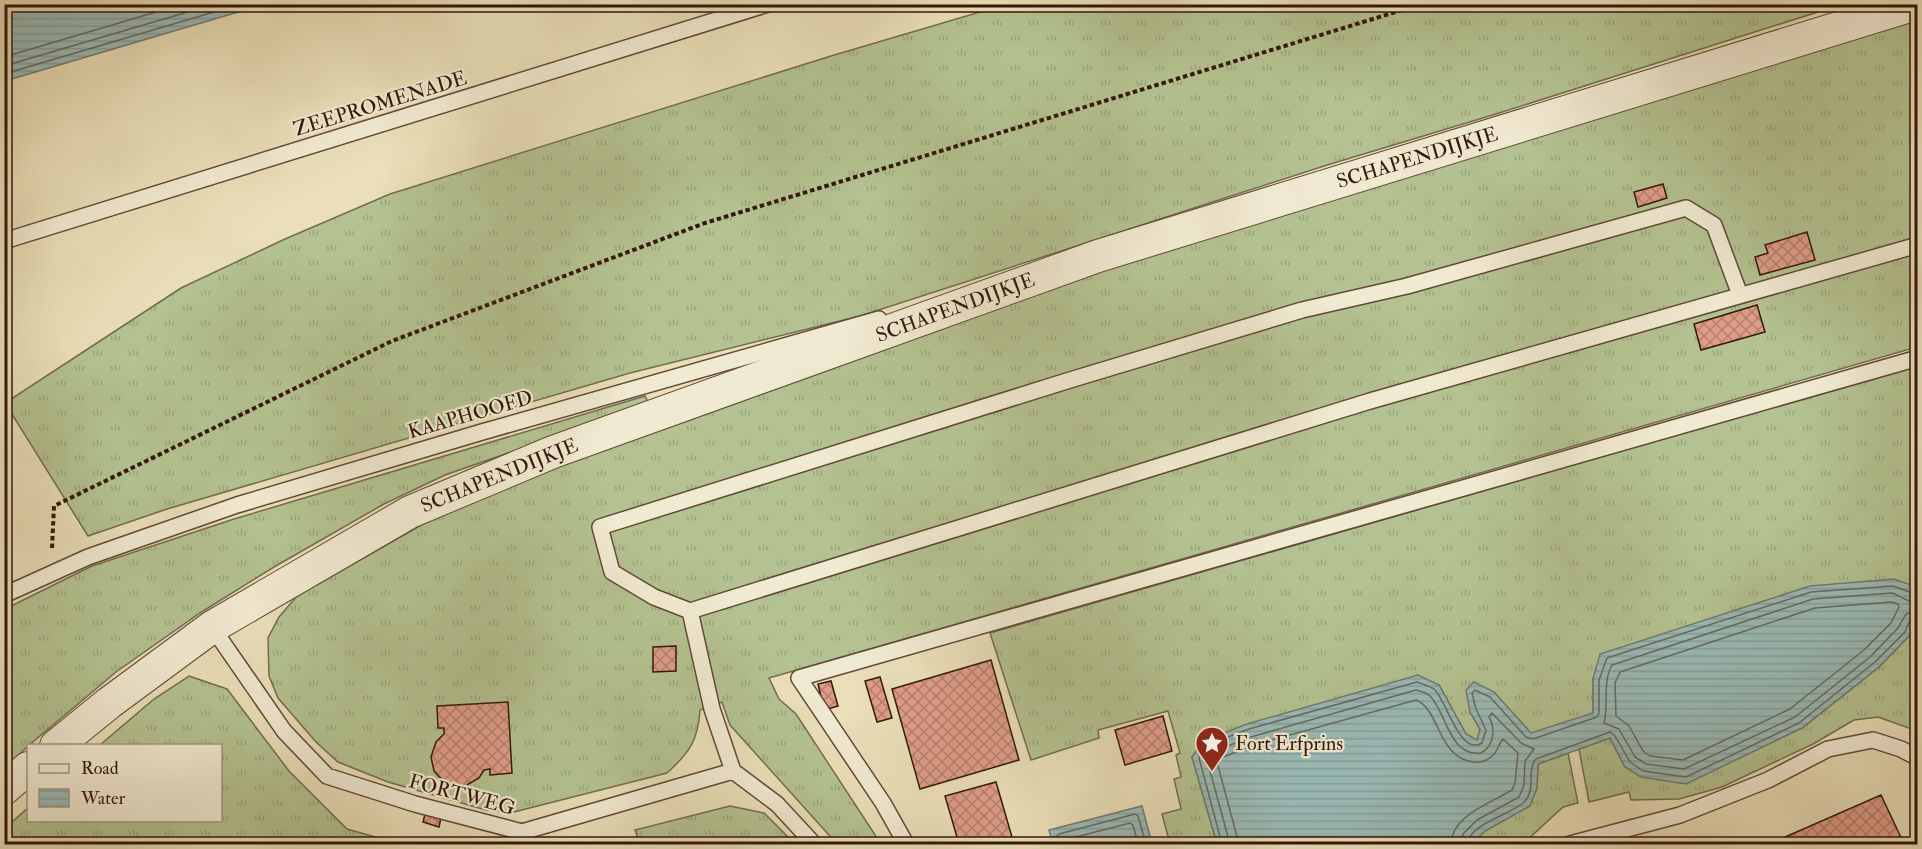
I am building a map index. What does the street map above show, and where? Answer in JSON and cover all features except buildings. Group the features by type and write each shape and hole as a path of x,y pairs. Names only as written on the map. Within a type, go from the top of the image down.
{"street":[{"name":"SCHAPENDIJKJE","path":"58,744 109,703 212,627 410,512 553,452 1098,255 1916,4"},
{"path":"4,789 27,769"}],"lane":[{"name":"ZEEPROMENADE","path":"4,241 768,4"},
{"path":"1740,295 1714,225 1686,208 1407,286 1302,309 600,526 612,572 654,597 690,611 1370,401 1917,245"},
{"name":"KAAPHOOFD","path":"4,595 88,557 237,506 482,432 928,306 957,307"},
{"path":"906,844 883,804 799,678 1917,358"},
{"path":"690,611 712,709 733,771 777,804 814,844"},
{"name":"FORTWEG","path":"212,627 284,731 327,776 415,804 522,832 733,771"},
{"path":"1570,844 1680,816 1768,780 1828,749 1873,740 1901,749 1917,758"}],"path":[{"path":"51,573 54,506 392,341 705,223 1422,4"}],"green space":[{"path":"1007,4 1840,5 1324,166 860,316 630,373 167,509 88,536 5,403 181,288 285,239 390,194 831,56"},
{"path":"1917,19 1917,347 769,678 779,699 796,714 881,844 837,844 730,725 722,702 700,710 697,730 691,746 667,773 514,812 486,810 388,782 338,762 316,742 278,698 269,676 268,638 279,617 297,596 451,508 559,460 1162,250"},
{"path":"1917,366 1917,602 1914,586 1593,679 1593,714 1531,734 1494,692 1470,712 1480,729 1477,741 1466,734 1439,685 1192,757 1217,844 1170,844 1162,814 1181,809 1174,779 1181,777 1176,755 1180,753 1168,711 1098,730 1099,738 1031,760 990,633"},
{"path":"645,396 649,404 445,475 384,504 274,567 200,613 116,672 30,744 27,744 27,747 5,768 5,609 92,566 234,519"},
{"path":"1917,618 1917,731 1878,717 1854,720 1813,744 1722,787 1679,799 1631,800 1629,792 1589,802 1579,749 1610,738 1625,767 1802,728 1879,667 1910,635"},
{"path":"189,676 227,689 289,771 347,829 400,844 5,844 5,828 27,809 27,822 222,822 222,744 101,744 154,699"},
{"path":"1568,753 1578,803 1563,807 1524,843 1471,844 1485,831 1529,806 1537,788 1538,764"},
{"path":"730,806 764,813 795,844 640,844 635,830"}],"water":[{"path":"5,4 262,4 262,5 5,81"},
{"path":"1894,579 1914,586 1917,618 1910,635 1879,667 1802,728 1686,784 1641,777 1625,767 1610,738 1538,764 1537,788 1530,806 1485,831 1471,844 1217,844 1192,757 1203,741 1247,724 1418,675 1439,685 1466,734 1477,740 1480,729 1470,712 1466,690 1474,682 1494,692 1531,733 1593,713 1593,679 1600,654 1810,586"},
{"path":"1142,806 1152,844 1053,844 1049,830"}],"place":[{"name":"Fort Erfprins","path":"1212,772"}]}
